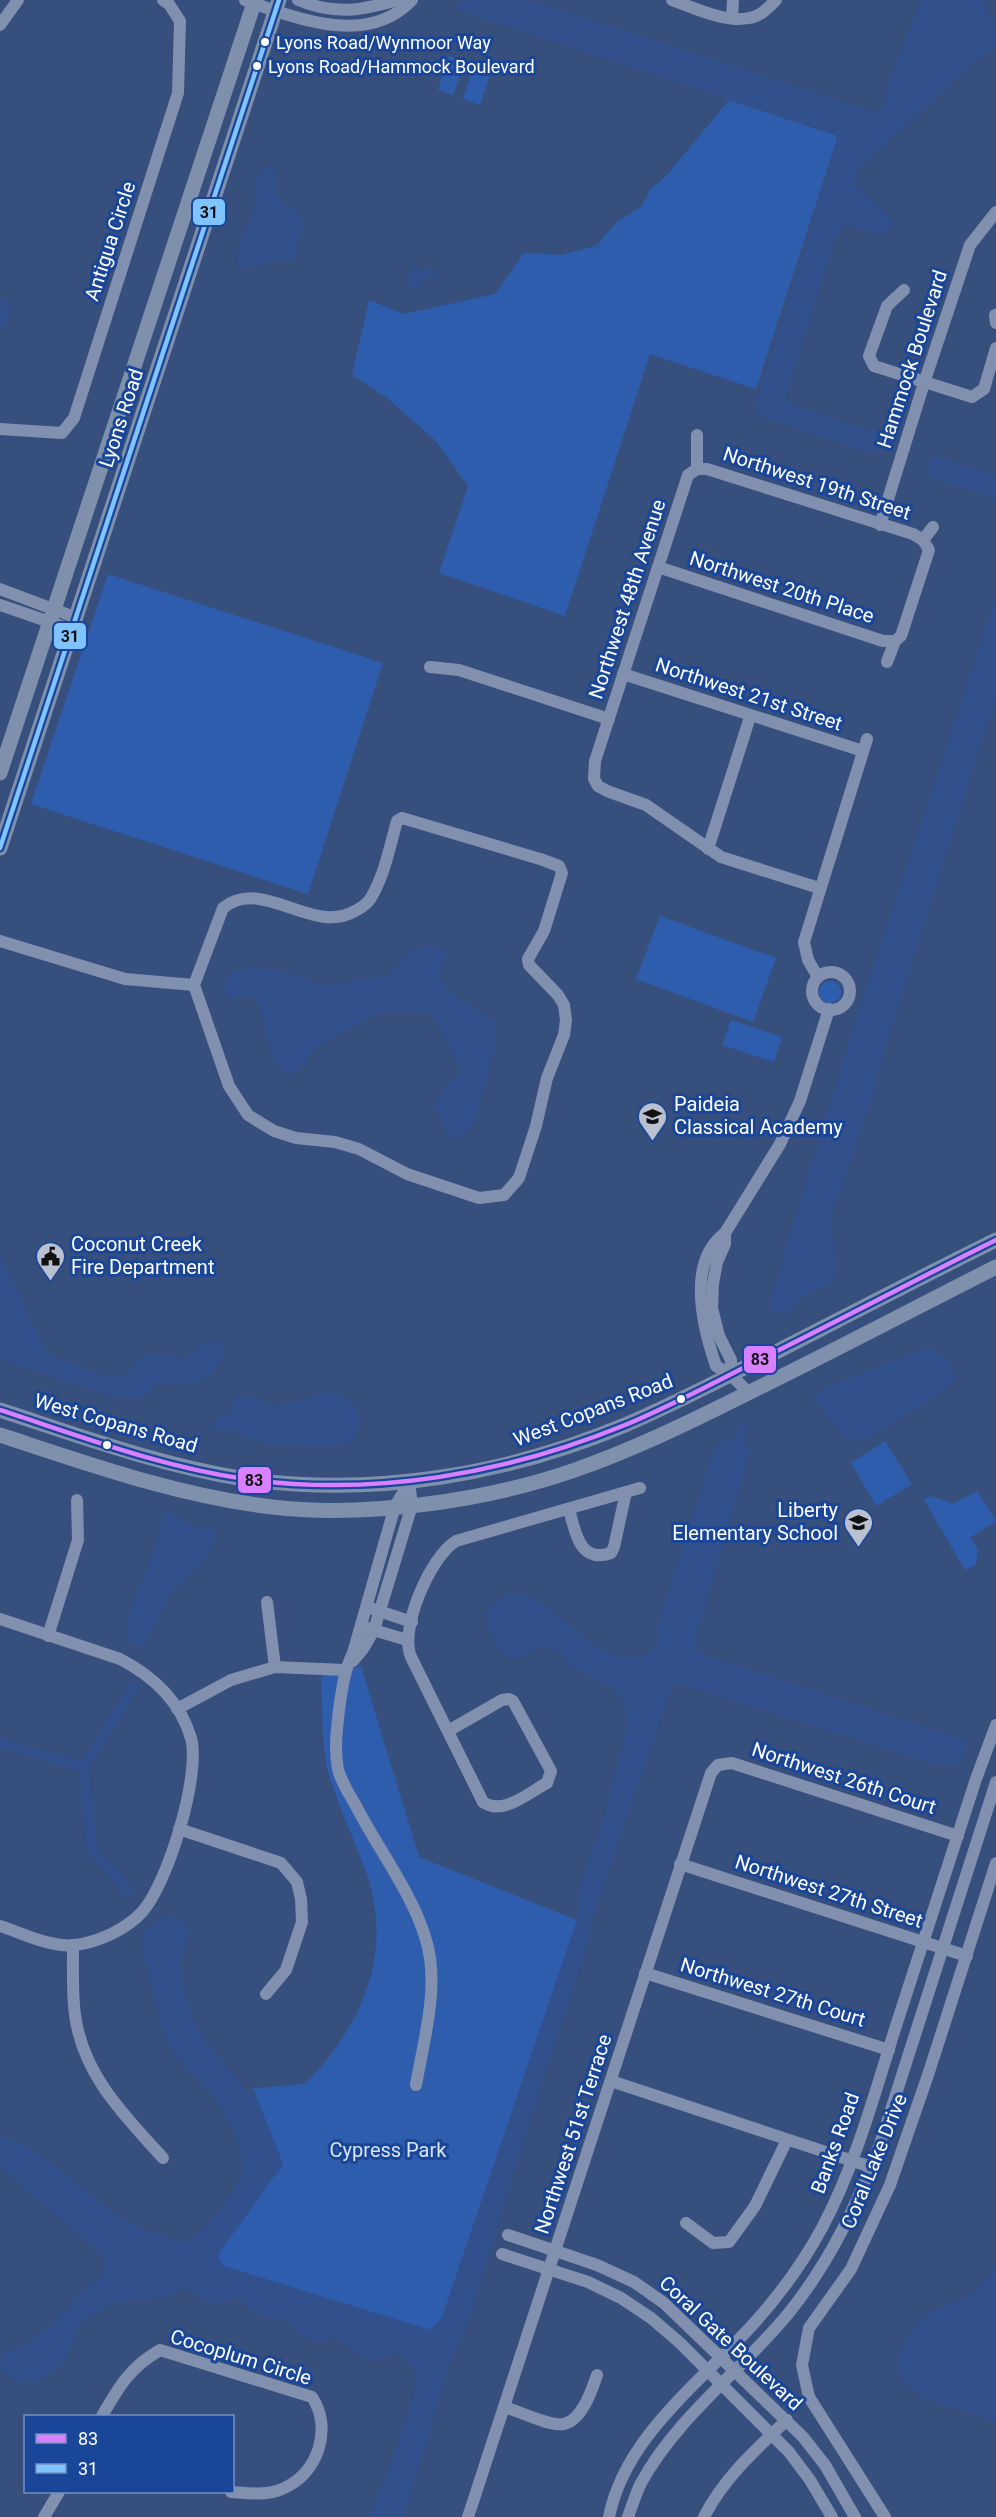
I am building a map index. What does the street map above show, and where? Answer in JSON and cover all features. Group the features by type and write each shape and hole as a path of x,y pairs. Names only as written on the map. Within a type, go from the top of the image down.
{"main road":[{"name":"Lyons Road","path":"0,773 53,616 251,1"},
{"name":"Lyons Road","path":"0,848 278,5"},
{"name":"West Copans Road","path":"0,1410 129,1452 245,1479 301,1484 409,1483 526,1460 623,1426 731,1375 996,1240"},
{"path":"0,1435 140,1480 188,1492 273,1507 354,1509 412,1505 478,1494 573,1470 633,1448 749,1393 996,1267"}],"street":[{"path":"0,25 18,0"},
{"name":"Antigua Circle","path":"0,429 62,433 74,418 178,93 180,21 169,4 163,0"},
{"path":"298,0 338,11 364,10 397,0"},
{"path":"251,1 278,5 322,24 344,26 381,21 400,12 412,0"},
{"path":"672,0 732,18 750,18 764,11 776,0"},
{"path":"732,18 733,0"},
{"name":"Hammock Boulevard","path":"880,525 970,245 996,212"},
{"path":"904,290 887,306 870,356 874,366 972,397 984,389 996,348"},
{"path":"697,435 697,469"},
{"name":"Northwest 19th Street","path":"697,469 707,469 913,534 923,540"},
{"name":"Northwest 48th Avenue","path":"697,469 688,475 595,761 594,778 598,786 654,810 708,849"},
{"path":"887,662 895,641 901,636 929,550 923,540 933,527"},
{"name":"Northwest 20th Place","path":"658,567 884,640 895,641"},
{"path":"0,589 53,616 75,624"},
{"path":"0,605 53,616"},
{"path":"430,667 459,670 609,719"},
{"name":"Northwest 21st Street","path":"623,674 750,717 865,745 819,888"},
{"path":"750,717 708,849 721,857 819,888 804,942 808,960 818,978"},
{"path":"402,818 540,859 559,866 562,873 544,931 528,959 529,965 558,995 564,1005 566,1020 564,1035 547,1078 536,1126 519,1179 504,1195 479,1198 407,1174 359,1149 336,1142 296,1138 259,1124 248,1115 229,1086 194,985 223,909 233,901 247,898 262,900 329,919 345,917 359,909 371,898 380,880 397,821 402,818"},
{"path":"0,941 125,979 194,985"},
{"path":"826,972 833,972 844,978 850,990 846,1002 836,1010 818,1005 812,996 813,984 818,978 826,972"},
{"path":"749,1393 731,1375 716,1366 704,1332 701,1289 709,1253 715,1240 725,1233 780,1144 800,1101 829,1009"},
{"path":"344,1670 363,1648 374,1630 412,1505 409,1483"},
{"path":"409,1483 395,1506 353,1653 344,1670 335,1742 339,1770 375,1843 409,1899 426,1939 432,1967 416,2085"},
{"path":"448,1731 502,1700 509,1699 513,1701 551,1771 550,1777 547,1783 501,1808 483,1802 407,1648 407,1640 425,1578 449,1546 456,1541 640,1488"},
{"path":"569,1509 576,1539 591,1554 602,1556 611,1553 614,1547 626,1492"},
{"path":"48,1636 78,1540 77,1500"},
{"path":"267,1602 275,1667"},
{"path":"366,1607 412,1622"},
{"path":"0,1619 120,1659 138,1668 160,1685 177,1709 191,1739 192,1774 179,1829 163,1875 143,1911 114,1932 99,1939 73,1945 49,1942 0,1926"},
{"path":"360,1626 407,1640"},
{"path":"177,1709 231,1680 275,1667 344,1670"},
{"name":"Banks Road","path":"609,2517 611,2506 626,2471 645,2440 756,2320 801,2262 838,2197 996,1725"},
{"name":"Northwest 26th Court","path":"718,1765 732,1763 958,1836"},
{"name":"Northwest 51st Terrace","path":"471,2516 645,1973 711,1773 718,1765"},
{"name":"Banks Road","path":"628,2517 640,2484 660,2453 789,2313 846,2225 871,2167 996,1782"},
{"path":"179,1829 281,1863 297,1882 302,1899 302,1922 286,1970 266,1994"},
{"name":"Coral Lake Drive","path":"885,2517 809,2397 802,2365 809,2328 851,2269 890,2185 996,1863"},
{"name":"Northwest 27th Street","path":"681,1864 967,1956"},
{"path":"73,1945 75,2015 85,2055 110,2099 163,2158"},
{"name":"Northwest 27th Court","path":"645,1973 889,2050"},
{"path":"612,2081 871,2167"},
{"path":"686,2223 713,2243 729,2242 756,2206 787,2139"},
{"name":"Coral Gate Boulevard","path":"508,2235 616,2273 649,2292 678,2315 787,2420 825,2465 855,2517"},
{"name":"Coral Gate Boulevard","path":"502,2254 549,2268 605,2290 636,2308 665,2330 772,2434 801,2466 832,2517"},
{"name":"Cocoplum Circle","path":"103,2415 121,2383 140,2361 160,2350 312,2397 319,2408 322,2420 315,2461 282,2489 257,2494 234,2492"},
{"path":"505,2407 551,2423 564,2424 576,2416 591,2391 597,2375"},
{"path":"704,2517 712,2500 729,2478 787,2420"},
{"path":"44,2517 58,2493"}],"green space":[{"path":"449,56 465,62 453,95 438,90"},
{"path":"474,65 491,71 480,105 463,99"},
{"path":"729,100 838,136 756,389 650,354 565,616 439,573 468,486 434,439 387,398 352,375 369,300 404,314 495,294 523,254 561,255 596,246 617,222 641,207 651,189 667,175"},
{"path":"108,574 383,663 308,894 31,804"},
{"path":"660,916 776,958 753,1022 636,979"},
{"path":"830,981 838,984 841,992 838,1000 830,1003 822,1000 819,992 822,984"},
{"path":"731,1020 782,1037 774,1062 722,1045"},
{"path":"885,1441 912,1484 876,1506 851,1463"},
{"path":"977,1491 996,1521 971,1537 978,1551 975,1565 965,1570 924,1500 930,1496 949,1502 951,1505"},
{"name":"Cypress Park","path":"361,1666 419,1857 577,1920 437,2332 210,2262 283,2164 253,2088 305,2084 343,2037 368,1985 374,1958 376,1929 373,1899 365,1869 327,1767 323,1734 321,1676"}],"shaded area":[{"path":"459,0 529,0 876,112 884,105 891,76 921,0 982,0 996,29 995,48 974,62 860,168 854,182 891,218 893,223 888,233 883,235 847,225 841,227 833,245 786,398 788,403 884,435 888,438 882,452 867,452 762,417 756,412 755,407 838,141 836,134 457,10"},
{"path":"271,167 277,173 278,196 281,201 301,215 303,222 296,259 277,260 240,271 239,245 252,215 257,177 264,168"},
{"path":"413,265 425,272 427,267 438,271 436,276 420,282 418,288 406,284"},
{"path":"0,299 13,303 4,329 0,328"},
{"path":"936,456 996,475 996,499 931,478 927,469"},
{"path":"996,596 996,696 878,1072 875,1091 831,1217 836,1270 829,1283 805,1295 786,1315 771,1309 770,1301 858,1013"},
{"path":"429,945 437,946 444,951 445,957 439,975 449,992 495,1021 496,1045 475,1123 461,1137 447,1134 433,1105 448,1084 460,1074 460,1067 433,1015 428,1012 383,1011 318,1046 299,1070 288,1073 281,1069 274,1060 258,1002 254,996 245,995 233,999 226,994 223,985 231,975 252,966 300,976 323,986 390,974 412,949"},
{"path":"0,1254 41,1342 50,1355 108,1377 124,1375 141,1358 152,1354 186,1359 202,1345 211,1342 222,1344 225,1352 223,1357 213,1372 198,1382 154,1384 150,1392 142,1397 112,1395 93,1390 0,1358"},
{"path":"928,1347 946,1359 956,1378 946,1390 865,1440 845,1437 811,1396 837,1383"},
{"path":"329,1392 346,1397 356,1409 359,1425 353,1441 327,1445 270,1444 245,1437 238,1432 210,1429 211,1422 229,1412 236,1399 249,1396 277,1406"},
{"path":"728,1437 751,1449 696,1637 695,1649 704,1655 963,1739 967,1745 957,1765 932,1763 677,1683 673,1684 597,1905 585,1954 528,2127 467,2327 451,2360 404,2517 370,2517 398,2444 415,2387 413,2368 399,2353 376,2359 364,2358 335,2337 325,2341 311,2340 299,2334 291,2323 285,2320 258,2315 238,2298 222,2303 210,2302 185,2288 169,2296 116,2303 91,2315 79,2325 65,2362 39,2381 16,2383 0,2369 1,2359 6,2352 27,2345 52,2324 101,2276 106,2264 101,2253 0,2167 0,2136 17,2142 46,2159 122,2218 148,2231 186,2242 197,2236 224,2205 242,2176 244,2165 232,2126 211,2093 174,2054 164,2034 143,1951 142,1937 146,1929 154,1927 158,1919 169,1916 182,1920 189,1928 180,1964 183,1985 197,2028 243,2087 255,2095 283,2164 220,2252 219,2260 224,2266 430,2330 443,2317 577,1921 578,1892 601,1829 628,1725 624,1701 618,1694 612,1688 574,1668 553,1649 542,1647 516,1659 502,1654 487,1625 488,1608 504,1596 520,1594 547,1607 602,1650 622,1657 646,1656 660,1639 657,1627 713,1452"},
{"path":"172,1511 190,1525 214,1527 217,1537 208,1555 170,1595 145,1644 139,1646 129,1642 128,1624 132,1606 154,1549 163,1512"},
{"path":"996,2268 996,2422 924,2398 903,2382 898,2370 899,2356 909,2335 918,2323 932,2311 969,2296"}],"waterway":[{"path":"735,1455 743,1429"},
{"path":"84,1767 134,1687"},
{"path":"0,1743 84,1767 92,1850 129,1891"}],"transit line":[{"name":"31","path":"0,848 279,0"},
{"name":"83","path":"0,1410 152,1459 245,1479 293,1484 342,1485 390,1483 438,1477 533,1457 625,1425 693,1394 996,1240"}],"place":[{"name":"Lyons Road/Wynmoor Way","path":"265,42"},
{"name":"Lyons Road/Hammock Boulevard","path":"257,66"},
{"name":"Paideia Classical Academy","path":"653,1142"},
{"name":"Coconut Creek Fire Department","path":"50,1282"},
{"name":"Liberty Elementary School","path":"859,1548"}]}
